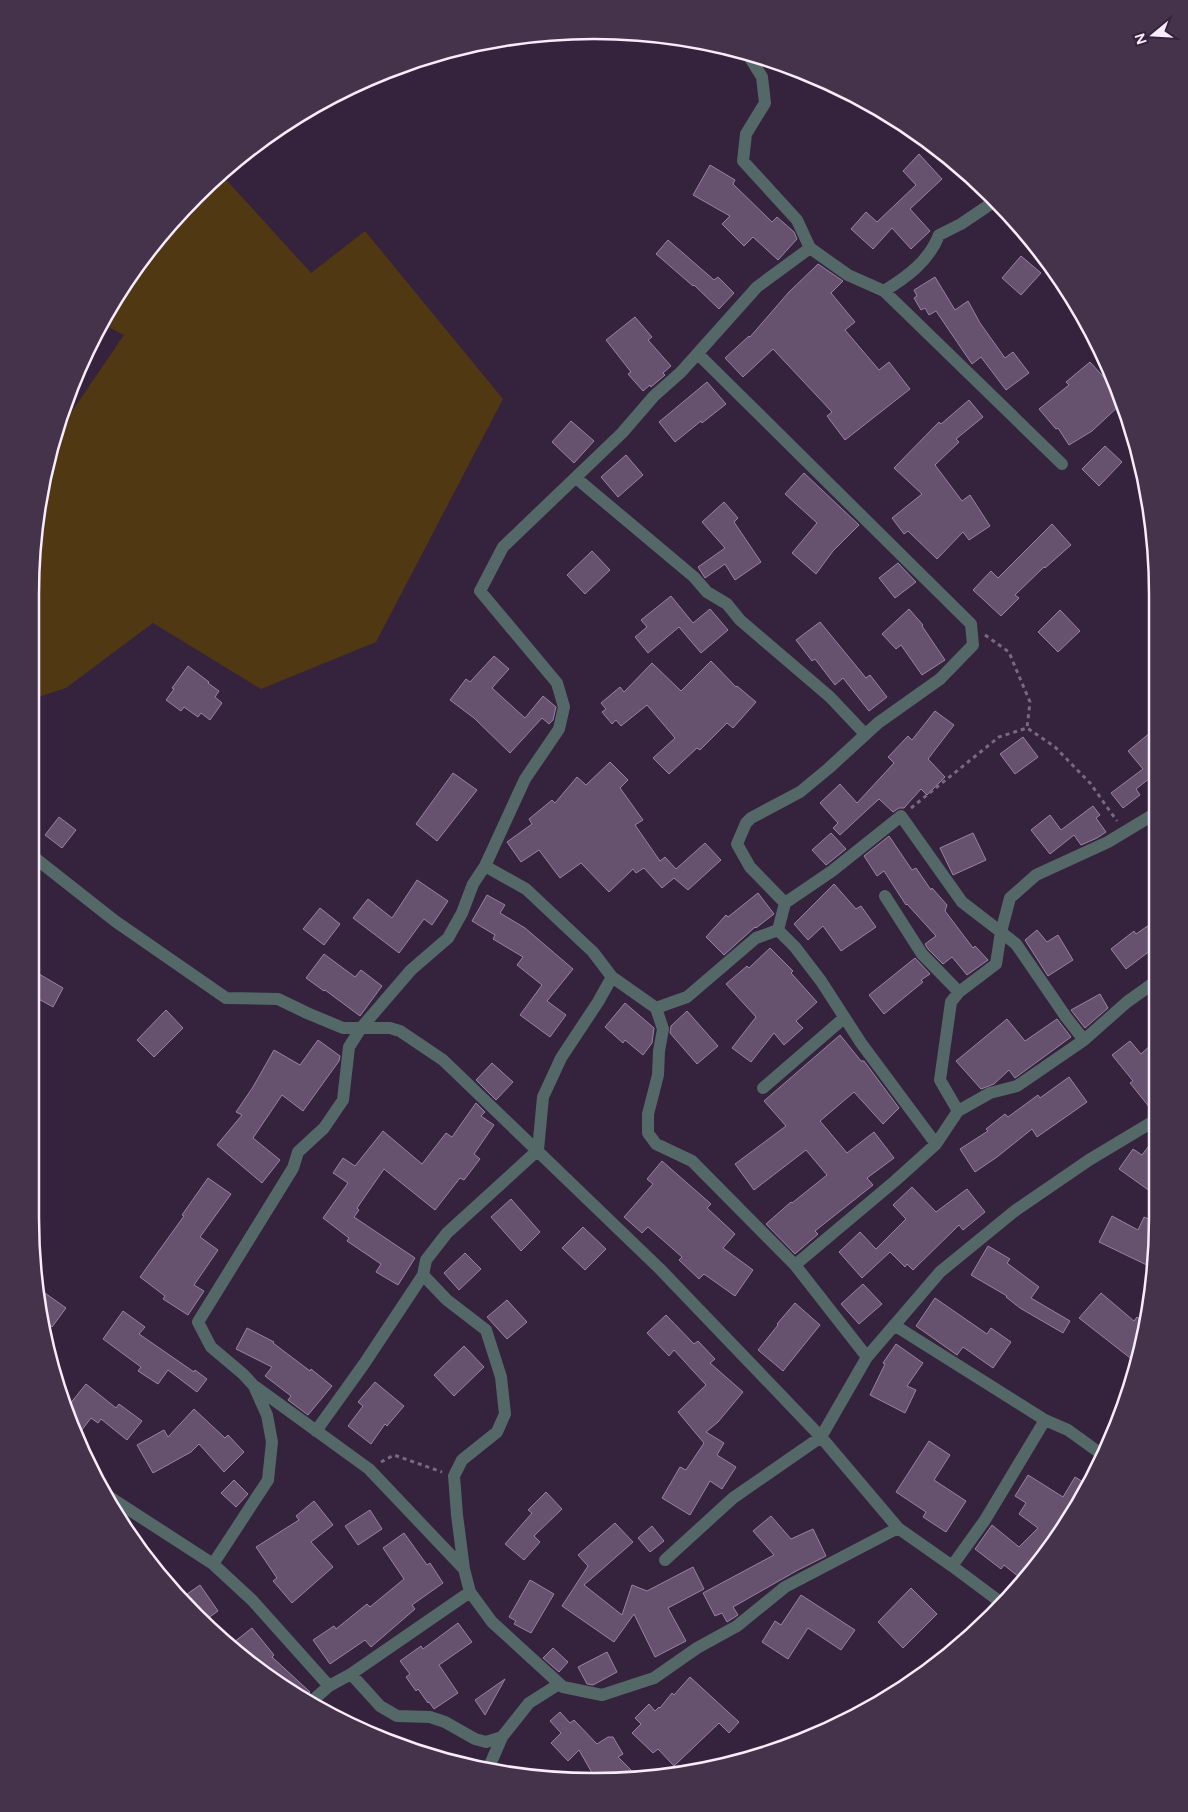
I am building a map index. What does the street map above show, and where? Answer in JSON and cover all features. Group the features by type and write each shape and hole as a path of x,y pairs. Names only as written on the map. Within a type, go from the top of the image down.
{"street":[{"path":"753,62 762,77 765,103 746,134 744,161 797,220 810,248 848,275 884,291 1062,464"},
{"path":"884,291 902,280 922,262 936,245 939,235 961,224 990,204"},
{"path":"464,1569 369,1469 254,1386 211,1346 198,1322 293,1168 298,1152 324,1128 343,1100 349,1048 361,1028 411,970 448,938 462,913 473,884 485,866 525,779 559,729 564,706 557,683 480,591 503,547 622,434 654,396 698,354 757,288 810,248"},
{"path":"698,354 971,624 973,645 940,680 865,734 800,792 751,818 746,823 737,844 750,867 785,903"},
{"path":"576,478 694,577 707,592 727,604 740,620 830,698 865,734"},
{"path":"778,930 785,903 832,871 901,816 962,902 1016,944 1084,1040"},
{"path":"958,1111 940,1080 952,1002 959,992 996,964 1001,932 1010,898 1036,876 1108,842 1149,817"},
{"path":"39,861 115,921 226,998 278,999 343,1028 390,1028 400,1031 443,1060 660,1269 820,1437 898,1528 997,1600"},
{"path":"485,866 526,889 593,952 612,977 656,1008 663,1029 658,1051 658,1075 648,1114 648,1133 656,1144 692,1161 795,1265 866,1356"},
{"path":"885,896 922,954 959,992"},
{"path":"656,1008 687,997 756,938 778,930"},
{"path":"778,930 795,947 821,981 861,1043 936,1144"},
{"path":"316,1430 364,1364 423,1275 426,1260 447,1233 538,1150 542,1097 562,1058 612,977"},
{"path":"795,1265 896,1181 936,1144 958,1111 990,1093 1017,1086 1084,1040 1127,1002 1149,986"},
{"path":"764,1088 844,1018"},
{"path":"665,1560 733,1498 820,1437 866,1356 940,1272 1016,1210 1089,1160 1149,1123"},
{"path":"423,1275 447,1300 486,1330 502,1377 505,1414 497,1432 462,1460 454,1476 464,1569 470,1592 492,1622 563,1687 602,1695 654,1678 697,1648 737,1626 785,1587 898,1528"},
{"path":"894,1325 1045,1420 1068,1430 1098,1451"},
{"path":"213,1564 268,1480 272,1442 267,1415 254,1386"},
{"path":"952,1566 985,1520 1045,1420"},
{"path":"116,1501 213,1564 252,1600 329,1686"},
{"path":"315,1698 329,1686 351,1674 470,1592"},
{"path":"351,1674 380,1706 397,1716 430,1717 445,1722 475,1739 486,1742 502,1737"},
{"path":"490,1764 502,1737 530,1703 559,1684"}],"path":[{"path":"971,624 1009,652 1030,702 1027,728"},
{"path":"901,816 999,737 1027,728"},
{"path":"1027,728 1055,747 1090,783 1125,832"},
{"path":"369,1469 394,1455 454,1476"}],"shaded area":[{"path":"226,179 311,273 365,231 503,399 376,642 261,689 153,623 66,688 39,697 40,558 49,486 67,418 124,335 107,327 132,286 153,256 177,228 201,201"}],"building":[{"path":"919,154 942,179 910,209 930,231 911,249 892,228 873,249 851,229 866,212 877,222 916,185 903,171"},
{"path":"710,165 735,180 733,184 772,222 777,217 794,232 797,239 778,260 753,237 744,246 722,224 730,216 693,195"},
{"path":"668,240 714,280 718,277 734,293 719,309 694,285 656,254"},
{"path":"1021,256 1041,273 1021,295 1002,278"},
{"path":"818,264 843,281 831,293 855,322 845,330 879,370 889,362 910,389 845,440 827,416 832,412 773,349 743,377 725,358 750,337 789,292"},
{"path":"935,277 955,310 968,301 980,323 1005,358 1013,352 1029,373 1006,390 981,357 972,364 936,311 929,315 925,308 921,310 914,298 917,296 914,290"},
{"path":"635,317 652,337 648,340 671,366 663,373 665,375 643,391 628,374 631,372 606,340"},
{"path":"1090,362 1106,380 1117,408 1092,431 1069,445 1058,428 1056,429 1039,409 1069,385 1066,382"},
{"path":"707,382 726,404 675,442 659,422"},
{"path":"969,400 983,417 956,439 959,442 935,465 962,501 970,495 990,526 969,540 963,532 937,559 908,531 904,534 892,518 922,494 894,468 939,422 941,424"},
{"path":"571,421 594,441 574,463 552,442"},
{"path":"1105,446 1122,462 1099,486 1082,469"},
{"path":"626,455 643,475 618,497 601,477"},
{"path":"804,473 859,525 833,551 816,574 792,553 817,523 785,494"},
{"path":"724,502 738,518 734,522 761,562 735,580 725,564 705,578 698,567 725,548 702,522"},
{"path":"1052,524 1071,545 1044,567 1015,595 1019,598 1001,616 973,590 991,571 998,578"},
{"path":"592,551 610,570 585,594 567,575"},
{"path":"898,563 916,582 895,598 879,578"},
{"path":"671,596 693,623 710,609 728,630 701,653 679,627 648,653 635,637 647,627 641,620"},
{"path":"909,609 923,625 945,660 922,675 901,645 896,649 882,634"},
{"path":"1060,610 1080,631 1058,652 1038,632"},
{"path":"820,622 866,678 870,675 887,697 869,711 843,678 835,685 815,659 812,661 796,640"},
{"path":"494,656 509,669 492,688 525,718 543,696 556,707 553,720 549,724 542,718 510,753 474,718 450,700 466,679 470,682"},
{"path":"711,661 736,687 756,702 733,728 727,723 700,750 697,748 669,774 653,758 675,738 647,705 621,726 616,720 612,724 602,712 606,709 601,703 620,687 624,692 652,663 681,691"},
{"path":"188,666 219,691 215,697 222,703 210,720 201,713 198,717 184,707 181,711 166,700"},
{"path":"935,711 954,725 928,759 945,777 927,795 921,789 904,808 899,808 893,812 879,799 840,835 833,828 838,823 820,803 840,784 857,803 894,763 888,757 908,736 912,740"},
{"path":"1149,734 1149,779 1136,789 1140,795 1123,808 1111,793 1143,769 1128,751"},
{"path":"1023,737 1038,757 1015,774 1000,754"},
{"path":"610,762 628,780 620,788 643,820 635,825 660,861 665,857 676,869 705,843 721,860 688,890 674,878 662,888 644,868 636,873 633,869 609,892 581,863 560,878 539,850 521,862 507,842 532,824 529,819 552,800 555,803 577,777 586,785"},
{"path":"453,773 477,790 437,841 416,824"},
{"path":"1093,806 1100,815 1096,818 1106,832 1081,845 1074,835 1050,854 1031,830 1050,815 1061,830"},
{"path":"59,817 76,830 62,848 45,835"},
{"path":"831,833 846,849 826,865 812,850"},
{"path":"973,833 986,860 953,875 940,848"},
{"path":"889,836 912,870 916,868 931,890 932,888 947,905 945,911 973,948 975,946 988,960 967,975 952,957 943,964 928,949 925,944 936,936 906,905 884,871 877,876 864,856"},
{"path":"417,880 448,901 432,925 424,919 399,953 353,918 368,899 392,918"},
{"path":"834,884 856,909 861,906 876,927 841,951 823,926 808,940 794,924"},
{"path":"758,893 774,914 755,927 724,955 706,937 726,915 728,917"},
{"path":"487,895 505,905 500,913 525,928 573,969 547,1001 566,1015 550,1037 520,1015 542,985 517,965 523,957 493,939 495,935 472,921"},
{"path":"320,908 340,924 324,945 303,929"},
{"path":"1149,925 1149,952 1126,969 1111,949 1134,931 1136,934"},
{"path":"1037,930 1047,942 1058,935 1073,960 1048,976 1025,940"},
{"path":"770,948 793,971 791,973 817,1002 796,1021 803,1028 784,1045 774,1033 751,1062 732,1048 756,1017 726,984 747,966 749,968"},
{"path":"324,954 355,977 361,970 382,986 360,1016 306,978"},
{"path":"915,958 930,974 884,1014 869,995"},
{"path":"39,974 63,988 53,1007 39,999"},
{"path":"1100,994 1108,1008 1085,1028 1071,1010"},
{"path":"625,1003 654,1028 652,1043 643,1055 625,1040 623,1043 605,1027"},
{"path":"166,1010 183,1028 154,1057 137,1040"},
{"path":"687,1011 718,1046 697,1064 670,1033 671,1026"},
{"path":"1007,1019 1025,1041 1057,1019 1071,1037 1015,1078 1009,1070 994,1084 981,1089 956,1061"},
{"path":"840,1035 861,1061 864,1061 899,1108 883,1124 854,1092 820,1121 847,1153 874,1132 894,1158 867,1178 873,1185 815,1231 818,1234 795,1254 766,1224 827,1175 806,1150 754,1190 735,1164 786,1126 764,1101"},
{"path":"318,1040 340,1056 339,1061 303,1111 282,1095 253,1138 280,1160 262,1183 217,1145 242,1115 236,1112 274,1050 300,1065"},
{"path":"1130,1041 1141,1054 1149,1047 1149,1107 1130,1083 1133,1081 1112,1055"},
{"path":"492,1063 513,1082 496,1100 476,1080"},
{"path":"1069,1077 1087,1102 1037,1137 1032,1129 975,1172 960,1149 988,1131 986,1129 1005,1114 1008,1117 1038,1095 1040,1098"},
{"path":"476,1103 485,1112 481,1116 494,1125 474,1154 480,1159 464,1180 460,1178 435,1210 384,1169 357,1208 359,1210 354,1217 415,1258 398,1285 376,1272 381,1264 347,1241 349,1238 323,1218 348,1183 333,1173 343,1158 355,1166 383,1131 422,1164 446,1133 452,1137"},
{"path":"1149,1146 1149,1190 1119,1169 1133,1149 1142,1155"},
{"path":"662,1161 711,1204 707,1208 735,1234 723,1248 753,1270 735,1296 704,1274 699,1279 679,1260 682,1257 648,1227 642,1233 624,1217 653,1184 647,1179"},
{"path":"208,1178 231,1194 200,1237 218,1250 194,1285 204,1291 188,1315 163,1299 165,1296 140,1277 184,1216 182,1215"},
{"path":"912,1187 936,1212 967,1189 985,1212 963,1230 959,1225 913,1270 907,1264 905,1267 890,1252 862,1278 839,1252 860,1232 876,1249 906,1219 893,1205"},
{"path":"511,1199 540,1232 521,1251 491,1217"},
{"path":"1112,1216 1138,1230 1144,1217 1149,1219 1147,1265 1099,1242"},
{"path":"583,1227 606,1249 585,1270 562,1248"},
{"path":"988,1246 1010,1259 1007,1263 1039,1287 1031,1298 1070,1321 1063,1333 1020,1308 1007,1296 971,1275"},
{"path":"465,1253 481,1269 459,1290 444,1273"},
{"path":"863,1284 882,1304 859,1324 841,1304"},
{"path":"44,1293 66,1308 52,1327 49,1325"},
{"path":"1101,1293 1134,1321 1137,1317 1140,1319 1131,1359 1079,1318"},
{"path":"935,1298 987,1334 991,1328 1011,1342 993,1368 963,1347 957,1355 916,1326"},
{"path":"507,1300 527,1322 507,1339 487,1317"},
{"path":"795,1303 820,1325 783,1371 758,1350"},
{"path":"123,1311 145,1327 139,1334 207,1379 197,1392 168,1370 158,1384 138,1371 141,1367 103,1339"},
{"path":"666,1315 694,1344 698,1341 715,1359 710,1363 743,1392 718,1422 706,1432 724,1443 717,1455 736,1467 722,1489 710,1481 690,1515 662,1498 680,1467 686,1470 704,1443 678,1412 706,1385 674,1350 669,1356 647,1333"},
{"path":"247,1328 274,1342 332,1386 308,1415 288,1400 291,1396 265,1376 272,1367 236,1349"},
{"path":"896,1344 923,1363 907,1386 916,1390 905,1413 870,1395 885,1364 883,1363"},
{"path":"464,1346 484,1367 454,1396 434,1375"},
{"path":"375,1382 404,1406 387,1426 385,1424 371,1444 348,1426 363,1406 358,1402"},
{"path":"86,1384 116,1408 119,1404 142,1421 127,1440 101,1419 98,1423 91,1418 81,1431 71,1403"},
{"path":"194,1409 225,1438 228,1435 244,1452 224,1472 199,1444 191,1452 153,1473 137,1445 164,1430 168,1437"},
{"path":"929,1441 950,1455 934,1480 966,1501 946,1532 923,1517 926,1512 896,1492"},
{"path":"1028,1475 1063,1497 1075,1477 1083,1482 1056,1526 1035,1556 1018,1576 1004,1565 1001,1569 975,1549 992,1525 1019,1547 1038,1528 1019,1514 1026,1503 1015,1496"},
{"path":"234,1480 248,1494 236,1507 221,1493"},
{"path":"546,1492 562,1509 534,1536 540,1542 524,1560 505,1544 532,1513 528,1510"},
{"path":"314,1501 333,1525 311,1542 333,1567 292,1603 273,1581 277,1578 256,1547 299,1520 296,1516"},
{"path":"370,1510 382,1529 358,1545 345,1526"},
{"path":"771,1516 791,1539 813,1529 826,1556 733,1607 738,1615 727,1622 722,1613 715,1616 703,1593 774,1555 753,1531"},
{"path":"615,1523 633,1542 584,1585 622,1615 632,1585 647,1591 693,1567 704,1589 668,1608 686,1641 655,1657 634,1614 614,1642 562,1606 588,1566 578,1555"},
{"path":"652,1526 664,1541 650,1552 638,1538"},
{"path":"404,1533 427,1565 430,1563 443,1583 412,1605 415,1609 371,1647 365,1640 330,1664 313,1640 334,1626 336,1629 367,1604 370,1607 404,1579 383,1548"},
{"path":"530,1580 554,1594 531,1633 514,1624 516,1621 509,1617"},
{"path":"200,1585 218,1611 209,1618 186,1595"},
{"path":"911,1588 937,1614 903,1648 878,1622"},
{"path":"801,1595 855,1630 841,1650 808,1628 788,1659 762,1642 775,1621 781,1625"},
{"path":"458,1623 472,1642 439,1665 458,1693 434,1709 418,1689 416,1691 406,1677 410,1674 400,1661 421,1646 423,1649"},
{"path":"252,1628 274,1655 272,1657 310,1692 308,1694 286,1680 256,1659 235,1641"},
{"path":"553,1648 568,1662 559,1672 543,1658"},
{"path":"607,1652 617,1672 593,1685 587,1684 578,1667"},
{"path":"690,1677 739,1722 729,1733 719,1723 674,1766 658,1749 653,1753 632,1733 641,1724 635,1718 649,1704 655,1711 660,1708 672,1693 674,1695"},
{"path":"505,1679 485,1715 475,1700"},
{"path":"560,1712 570,1723 574,1720 597,1744 608,1737 613,1737 623,1754 618,1757 633,1772 592,1773 579,1750 568,1761 551,1743 561,1733 550,1721"}]}
